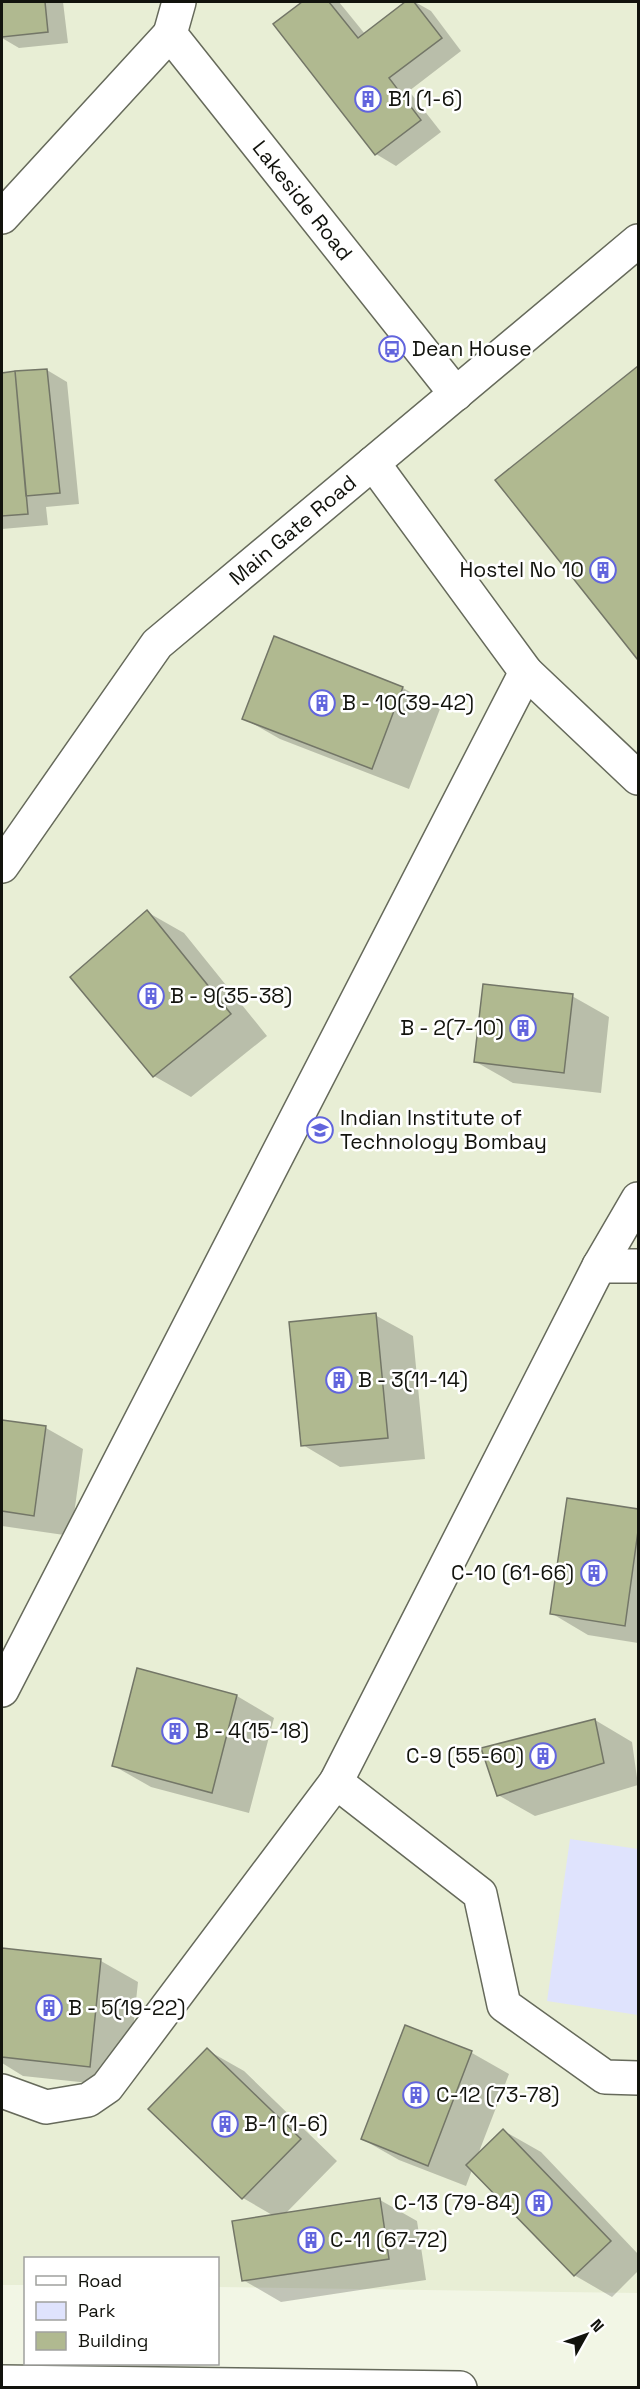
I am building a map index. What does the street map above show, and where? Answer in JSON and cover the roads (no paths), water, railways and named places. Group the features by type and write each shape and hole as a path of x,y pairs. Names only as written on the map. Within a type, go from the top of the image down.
{"main road":[{"path":"2,217 170,34 179,2"},
{"name":"Lakeside Road","path":"170,34 456,394"},
{"name":"Main Gate Road","path":"2,866 157,644 639,241"},
{"path":"373,463 526,672 639,778"},
{"path":"2,1690 526,672"},
{"path":"2,2091 46,2107 88,2100 107,2087 336,1782 599,1266 639,1199"},
{"path":"599,1266 639,1266"},
{"path":"336,1782 480,1894 504,2005 605,2077 639,2078"},
{"path":"2,2382 460,2388"}],"place":[{"name":"B1 (1-6)","path":"368,99"},
{"name":"Dean House","path":"392,349"},
{"name":"Hostel No 10","path":"603,570"},
{"name":"B - 10(39-42)","path":"322,703"},
{"name":"B - 9(35-38)","path":"151,996"},
{"name":"B - 2(7-10)","path":"523,1028"},
{"name":"Indian Institute of Technology Bombay","path":"320,1130"},
{"name":"B - 3(11-14)","path":"339,1380"},
{"name":"C-10 (61-66)","path":"594,1573"},
{"name":"B - 4(15-18)","path":"175,1731"},
{"name":"C-9 (55-60)","path":"543,1756"},
{"name":"B - 5(19-22)","path":"49,2008"},
{"name":"C-12 (73-78)","path":"416,2095"},
{"name":"B-1 (1-6)","path":"225,2124"},
{"name":"C-13 (79-84)","path":"539,2203"},
{"name":"C-11 (67-72)","path":"311,2240"}]}
